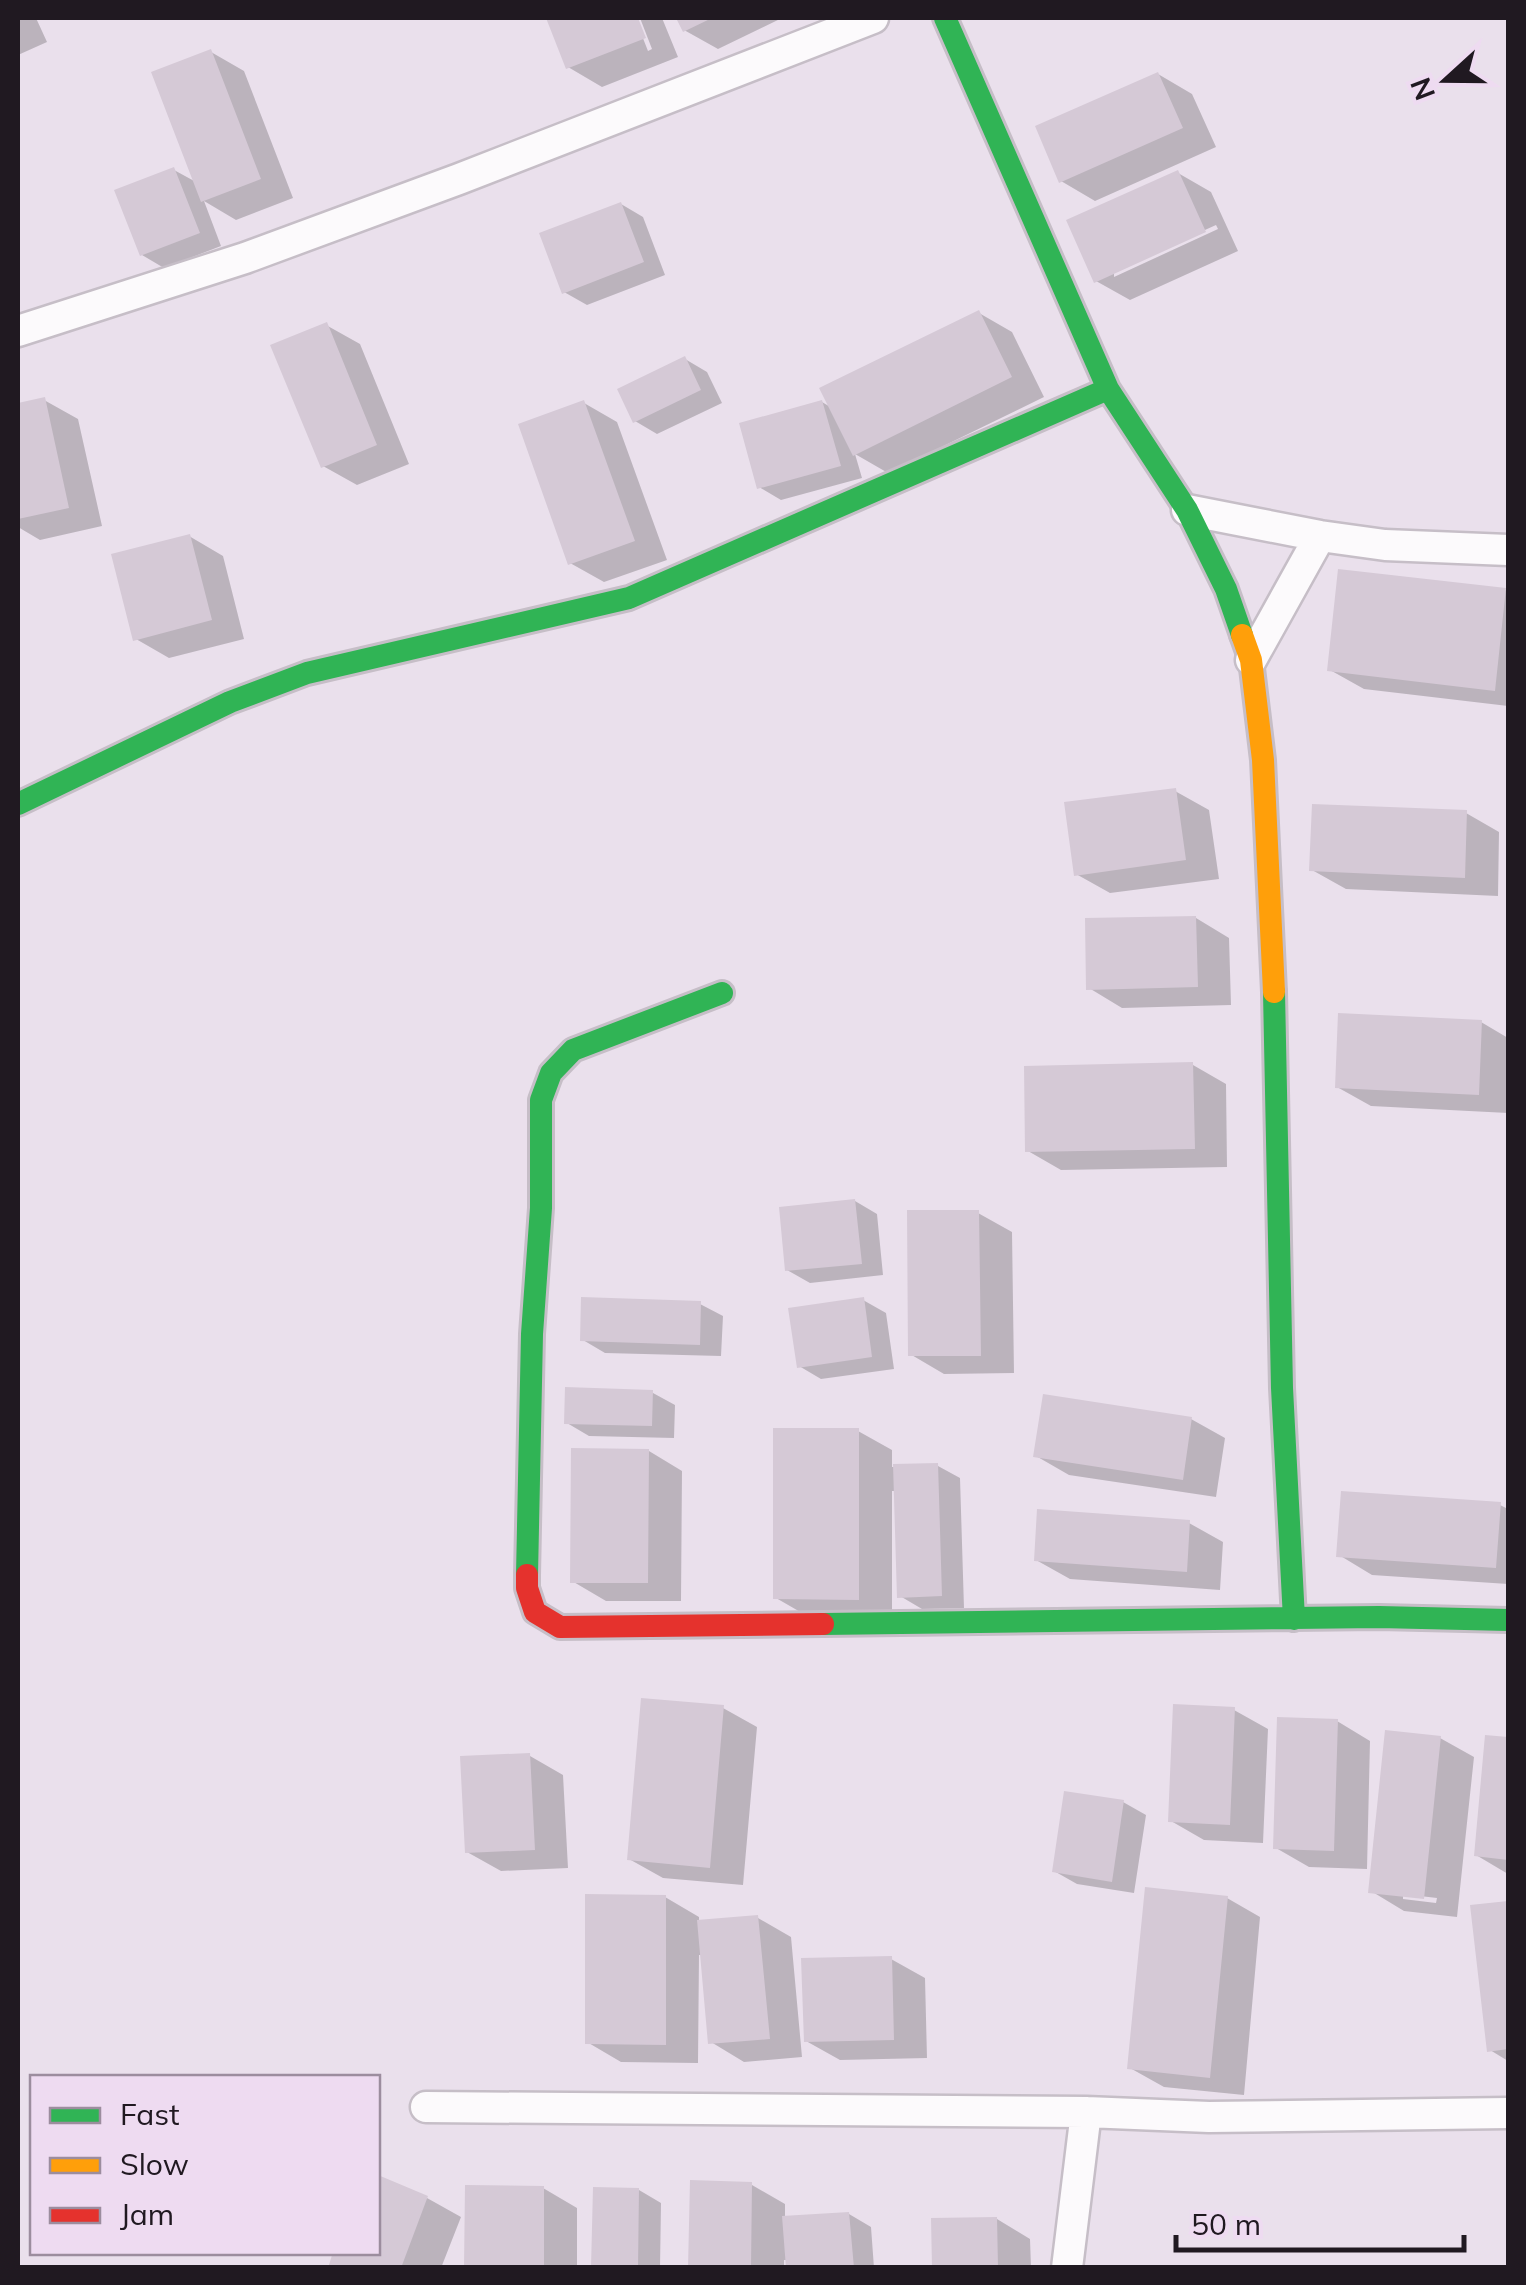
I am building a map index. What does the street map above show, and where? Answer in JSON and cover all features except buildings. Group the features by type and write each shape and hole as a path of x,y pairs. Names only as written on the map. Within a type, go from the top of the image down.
{"street":[{"path":"18,332 263,252 873,18"},
{"path":"945,18 1108,389 1187,510 1226,589 1251,660 1263,760 1274,990 1282,1388 1294,1619"},
{"path":"18,804 230,702 307,673 629,598 1108,389"},
{"path":"1187,510 1385,545 1508,550"},
{"path":"1251,660 1320,536"},
{"path":"722,993 573,1050 551,1073 541,1100 541,1208 532,1334 527,1588 535,1612 560,1627 1508,1620"},
{"path":"426,2107 1086,2112 1208,2117 1508,2113"},
{"path":"1067,2268 1086,2112"}],"traffic: fast":[{"path":"945,18 1108,389 1187,510 1226,589 1242,635"},
{"path":"18,804 230,702 307,673 629,598 1108,389"},
{"path":"1274,992 1282,1388 1294,1619"},
{"path":"527,1575 532,1334 541,1208 541,1100 551,1073 573,1050 722,993"},
{"path":"823,1624 1379,1617 1508,1620"}],"traffic: slow":[{"path":"1242,635 1251,660 1263,760 1274,992"}],"traffic: jam":[{"path":"527,1575 535,1612 560,1627 823,1624"}]}
